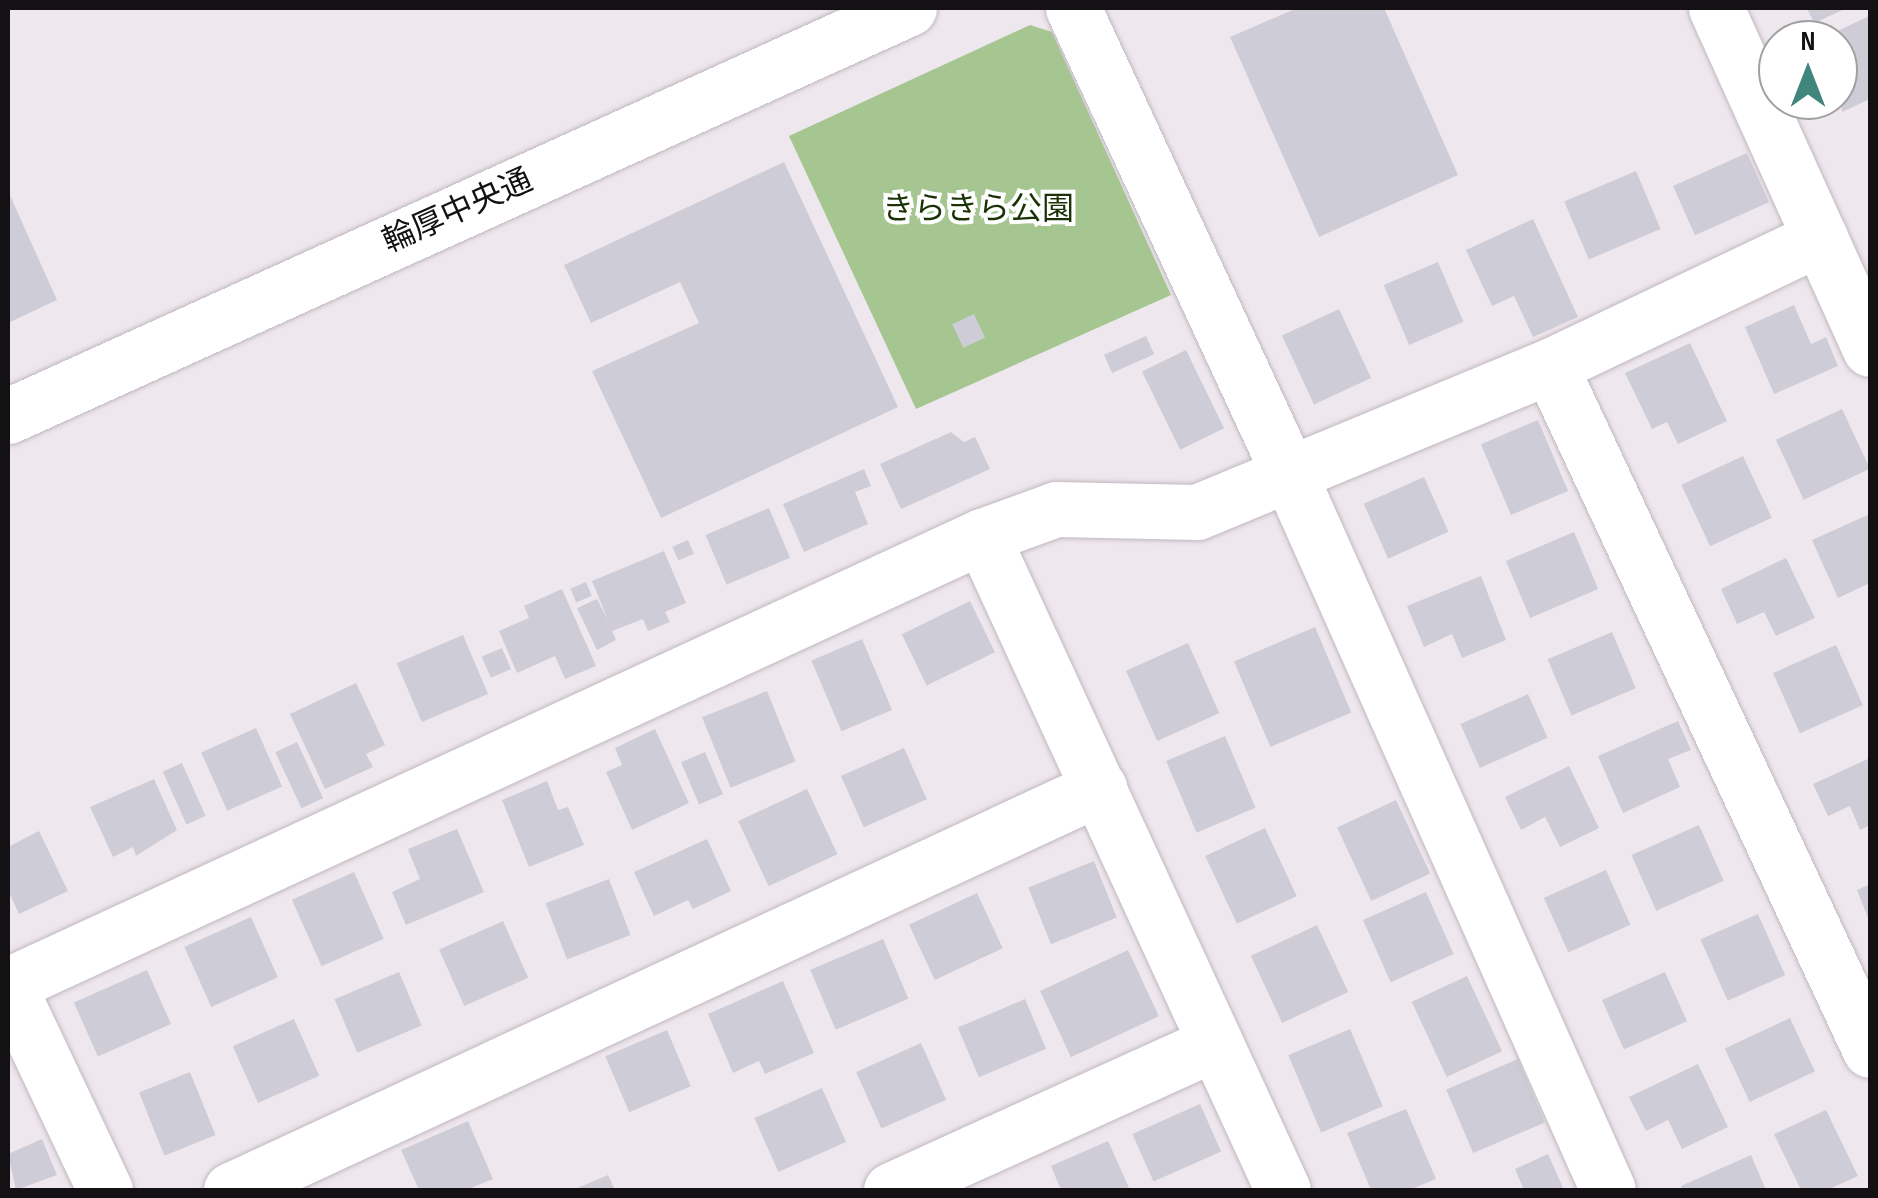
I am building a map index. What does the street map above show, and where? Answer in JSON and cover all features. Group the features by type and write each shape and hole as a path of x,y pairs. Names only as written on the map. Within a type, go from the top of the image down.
{"street":[{"name":"輪厚中央通","path":"8,416 909,8"},
{"path":"1073,8 1291,478 1608,1190"},
{"path":"1716,8 1870,349"},
{"path":"105,1190 8,986 982,536 1056,509 1197,512 1291,478 1550,366 1820,238"},
{"path":"1550,366 1870,1050"},
{"path":"982,536 1283,1190"},
{"path":"231,1190 1098,788"},
{"path":"891,1190 1215,1042"}],"green space":[{"name":"きらきら公園","path":"1030,25 1052,32 1171,295 916,409 789,136"}],"building":[{"path":"1297,8 1384,8 1458,175 1319,237 1230,37"},
{"path":"1807,8 1847,8 1821,20 1813,20"},
{"path":"1869,16 1870,99 1858,105 1858,21"},
{"path":"1747,153 1769,202 1695,235 1673,186"},
{"path":"784,162 898,407 661,518 592,371 699,323 680,282 591,323 564,265"},
{"path":"1636,171 1661,229 1589,259 1564,201"},
{"path":"8,191 57,300 8,323"},
{"path":"1533,219 1578,317 1533,337 1514,296 1492,306 1466,250"},
{"path":"1438,262 1463,322 1409,345 1384,285"},
{"path":"1794,305 1811,344 1826,337 1838,366 1774,394 1745,327"},
{"path":"1339,309 1371,378 1314,405 1282,336"},
{"path":"974,314 985,338 963,348 952,324"},
{"path":"1146,336 1154,354 1112,373 1104,355"},
{"path":"1690,343 1727,421 1678,444 1667,422 1652,429 1625,373"},
{"path":"1186,350 1224,428 1180,450 1142,371"},
{"path":"1842,409 1870,469 1804,500 1776,440"},
{"path":"1538,420 1568,491 1511,515 1481,444"},
{"path":"951,432 964,442 975,437 990,469 901,509 880,464"},
{"path":"1743,456 1772,518 1710,546 1681,485"},
{"path":"864,469 871,486 855,492 868,524 804,552 783,504"},
{"path":"1424,477 1448,532 1388,559 1364,504"},
{"path":"769,508 790,558 727,585 705,535"},
{"path":"1870,514 1870,583 1838,598 1812,540"},
{"path":"1574,532 1598,589 1530,618 1506,561"},
{"path":"688,540 694,554 678,560 672,547"},
{"path":"664,551 686,603 665,612 670,622 648,631 643,619 612,631 616,640 597,650 577,608 597,599 608,620 592,581"},
{"path":"1786,558 1815,618 1776,636 1764,612 1737,624 1721,589"},
{"path":"1481,576 1506,640 1462,658 1452,634 1424,647 1407,606"},
{"path":"586,582 592,596 576,602 570,589"},
{"path":"562,589 596,666 565,679 555,656 517,673 499,631 529,618 524,606"},
{"path":"970,601 995,652 927,686 902,634"},
{"path":"1315,627 1351,713 1270,747 1234,661"},
{"path":"1612,632 1636,688 1571,716 1548,659"},
{"path":"463,635 488,694 422,722 397,663"},
{"path":"862,639 892,710 841,731 811,660"},
{"path":"1188,643 1219,713 1157,741 1126,671"},
{"path":"1836,645 1863,705 1800,733 1773,673"},
{"path":"502,648 511,669 491,678 482,657"},
{"path":"356,683 385,745 366,754 373,767 325,789 290,714"},
{"path":"767,691 795,761 731,788 702,717"},
{"path":"1528,694 1548,738 1480,768 1460,724"},
{"path":"1678,721 1691,750 1668,759 1680,787 1623,813 1598,756"},
{"path":"256,728 282,786 227,811 201,752"},
{"path":"655,729 689,803 632,830 606,772 622,765 615,748"},
{"path":"1225,736 1255,808 1197,833 1166,761"},
{"path":"297,742 323,798 301,808 275,752"},
{"path":"904,748 927,799 864,827 841,776"},
{"path":"705,752 723,794 699,805 681,762"},
{"path":"1870,758 1870,825 1860,830 1850,806 1828,816 1813,784"},
{"path":"182,763 206,816 186,825 163,772"},
{"path":"1569,766 1599,828 1560,847 1545,817 1521,830 1505,797"},
{"path":"154,779 177,830 136,856 133,847 113,857 90,807"},
{"path":"547,781 558,810 568,807 584,845 529,867 502,800"},
{"path":"807,789 837,854 769,886 738,821"},
{"path":"1396,800 1430,873 1371,901 1337,827"},
{"path":"1699,825 1724,881 1656,911 1631,855"},
{"path":"1265,828 1297,896 1237,924 1205,856"},
{"path":"457,829 484,892 406,925 392,892 420,879 408,849"},
{"path":"39,831 68,891 19,914 8,890 8,847"},
{"path":"707,839 731,891 693,909 688,900 654,916 634,872"},
{"path":"1094,861 1117,918 1051,944 1028,888"},
{"path":"1606,870 1630,925 1568,952 1544,898"},
{"path":"354,872 384,939 322,966 292,900"},
{"path":"609,879 631,935 567,959 546,903"},
{"path":"1870,884 1870,923 1857,890"},
{"path":"1426,892 1454,954 1391,982 1363,920"},
{"path":"977,893 1003,948 935,980 909,925"},
{"path":"1758,914 1785,975 1728,1001 1700,940"},
{"path":"251,917 278,977 211,1007 184,947"},
{"path":"503,921 528,978 464,1006 439,949"},
{"path":"1317,925 1348,992 1282,1023 1251,956"},
{"path":"883,939 908,999 836,1030 810,970"},
{"path":"1128,950 1159,1016 1071,1057 1040,991"},
{"path":"147,970 171,1024 98,1056 74,1003"},
{"path":"399,972 422,1025 357,1053 335,999"},
{"path":"1665,972 1687,1021 1624,1049 1602,1000"},
{"path":"1467,976 1502,1051 1447,1077 1412,1002"},
{"path":"783,981 814,1053 765,1074 759,1061 733,1073 708,1014"},
{"path":"1025,999 1046,1049 979,1077 958,1028"},
{"path":"1790,1018 1815,1071 1750,1102 1725,1048"},
{"path":"294,1019 319,1076 258,1103 233,1046"},
{"path":"1350,1029 1383,1106 1321,1133 1288,1055"},
{"path":"667,1030 691,1086 629,1112 605,1056"},
{"path":"921,1043 946,1100 881,1129 856,1072"},
{"path":"1518,1059 1545,1123 1473,1153 1446,1089"},
{"path":"1698,1064 1728,1127 1682,1149 1668,1120 1646,1131 1629,1097"},
{"path":"190,1072 215,1135 164,1156 139,1093"},
{"path":"822,1088 846,1142 778,1172 754,1118"},
{"path":"1200,1104 1221,1152 1154,1182 1132,1134"},
{"path":"1406,1109 1436,1179 1409,1190 1371,1190 1347,1133"},
{"path":"1826,1110 1858,1176 1827,1190 1801,1190 1774,1134"},
{"path":"468,1121 493,1179 466,1190 419,1190 401,1150"},
{"path":"42,1139 57,1175 16,1190 8,1154"},
{"path":"1108,1141 1130,1190 1061,1190 1051,1166"},
{"path":"1548,1154 1564,1190 1524,1190 1515,1169"},
{"path":"1751,1155 1766,1190 1683,1190 1681,1186"},
{"path":"608,1175 615,1190 573,1190"}]}
